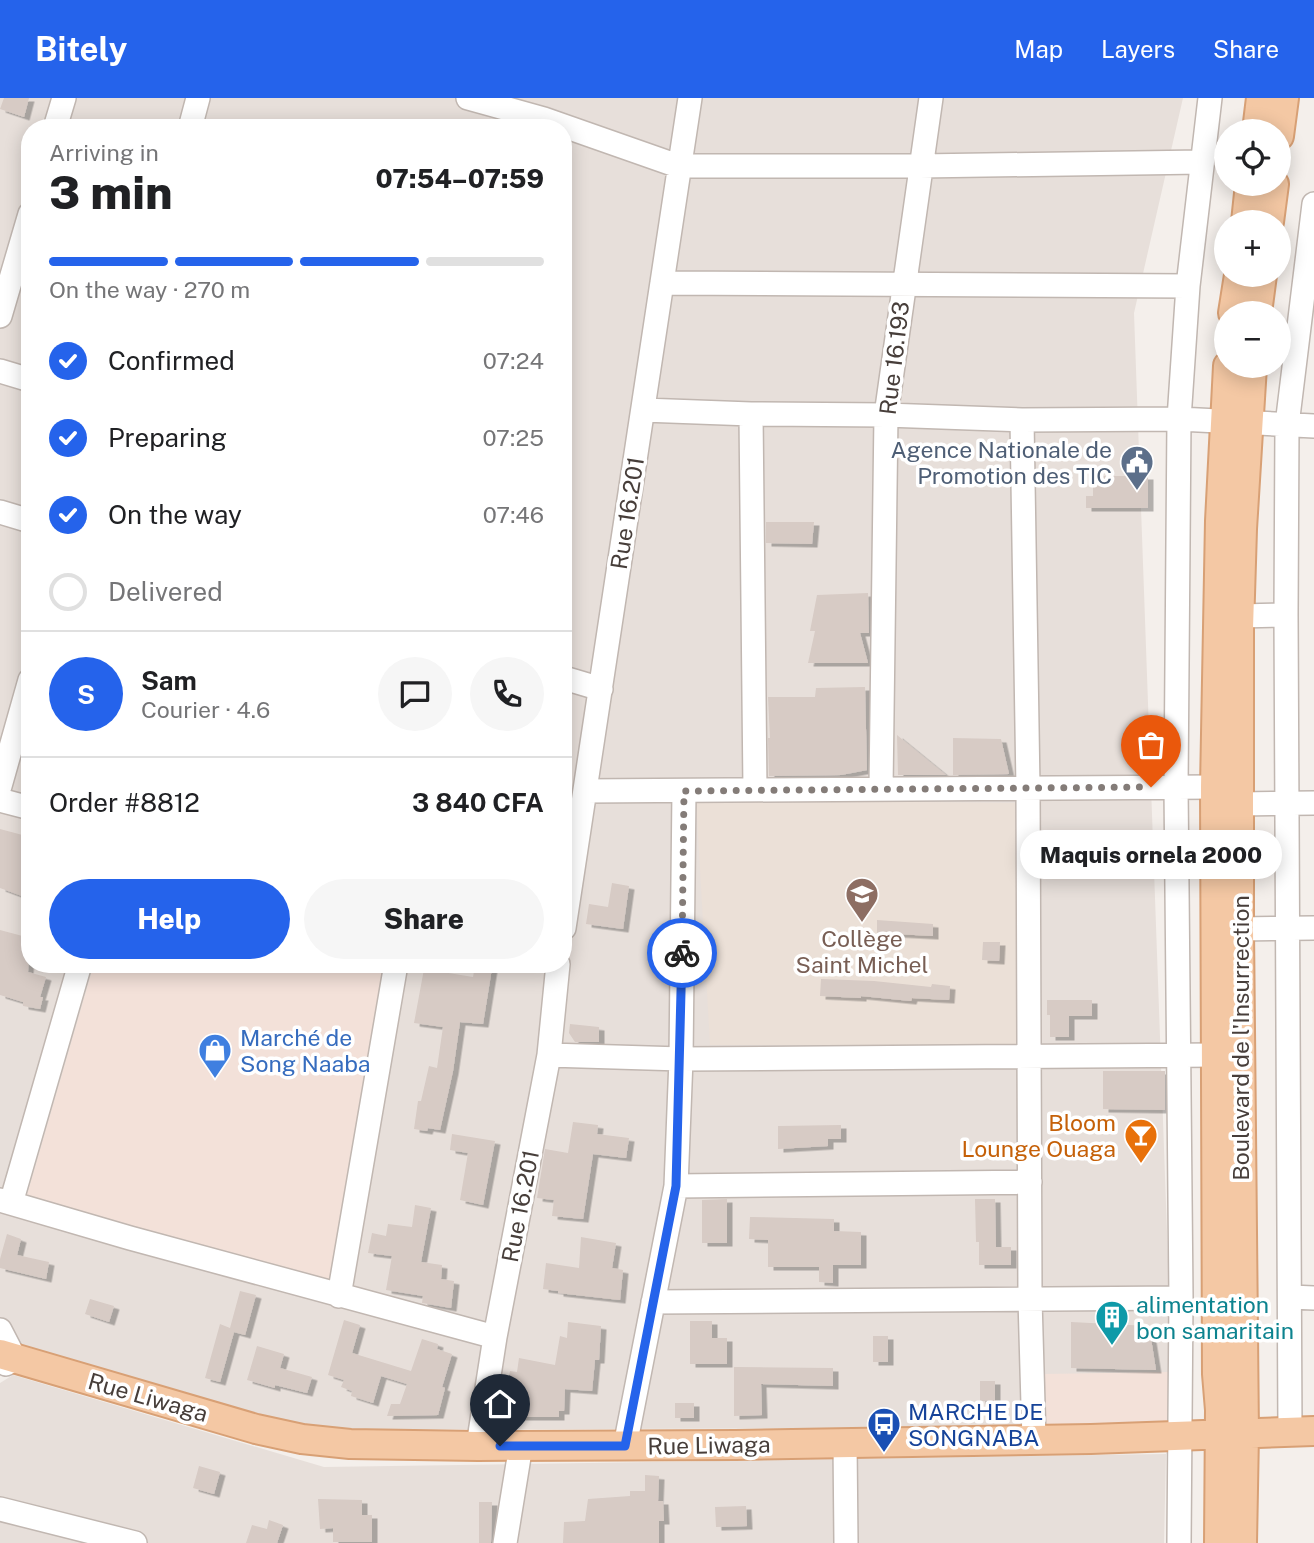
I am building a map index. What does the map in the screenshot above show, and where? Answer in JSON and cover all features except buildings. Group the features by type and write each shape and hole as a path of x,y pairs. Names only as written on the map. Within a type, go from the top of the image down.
{"main road":[{"path":"1258,119 1261,98"},
{"path":"1281,119 1284,98"},
{"name":"Boulevard de l'Insurrection","path":"1219,1543 1232,1434 1239,929 1237,421 1230,378"},
{"name":"Boulevard de l'Insurrection","path":"1242,1543 1232,1434 1217,1055 1215,787 1220,521 1237,421 1249,378"},
{"name":"Rue Liwaga","path":"5,1360 256,1429 302,1439 350,1444 625,1446 1034,1440 1302,1432"}],"street":[{"path":"58,119 64,98"},
{"path":"192,119 198,98"},
{"path":"468,98 545,115"},
{"name":"Rue 16.201","path":"572,826 585,792 690,98"},
{"name":"Rue 16.193","path":"881,788 886,415 931,98"},
{"path":"1179,1543 1181,1298 1176,787 1179,419 1188,286 1210,98"},
{"path":"572,125 678,166 1202,162"},
{"path":"1302,1432 1290,1297 1287,425 1314,204"},
{"path":"0,316 21,245"},
{"path":"662,284 1188,286"},
{"path":"0,371 21,377"},
{"path":"643,410 1022,420 1179,419 1314,426"},
{"path":"751,414 755,790"},
{"path":"1022,420 1028,788 1030,1299 1034,1440"},
{"path":"0,512 21,518"},
{"path":"1239,617 1286,615"},
{"path":"572,680 601,689"},
{"path":"0,786 21,712"},
{"path":"585,792 1215,787"},
{"path":"625,1446 676,1186 681,1059 684,791"},
{"path":"0,800 21,806"},
{"path":"1239,804 1314,803"},
{"path":"1239,929 1314,928"},
{"path":"77,973 5,1201 130,1238 495,1337"},
{"path":"339,1296 394,973"},
{"name":"Rue 16.201","path":"478,1446 495,1337 549,1055 557,973"},
{"path":"549,1055 681,1059 1217,1055"},
{"path":"676,1186 1030,1182"},
{"path":"1290,1297 1314,1297"},
{"path":"653,1302 1181,1298"},
{"path":"0,1331 5,1360"},
{"path":"845,1443 846,1543"},
{"path":"505,1543 522,1445"},
{"path":"0,1509 135,1543"}],"shaded area":[{"path":"0,98 1183,98 1134,313 1174,1427 303,1430 7,1345 0,1331"},
{"name":"Collège Saint Michel","path":"696,800 1020,803 1022,1045 710,1045"},
{"name":"Marché de Song Naaba","path":"91,973 388,973 333,1288 27,1195"},
{"path":"1172,1372 1173,1431 1043,1433 1042,1374"},
{"path":"13,1375 324,1467 1166,1454 1164,1543 0,1543 0,1383"}],"way so far":[{"path":"682,953 684,791 1151,787"}],"place":[{"name":"Agence Nationale de Promotion des TIC","path":"1137,492"},
{"name":"Maquis ornela 2000","path":"1151,787"},
{"name":"Collège Saint Michel","path":"862,924"},
{"name":"Marché de Song Naaba","path":"215,1080"},
{"name":"Bloom Lounge Ouaga","path":"1141,1165"},
{"name":"alimentation bon samaritain","path":"1112,1347"},
{"name":"MARCHE DE SONGNABA","path":"884,1454"}],"route":[{"path":"500,1446 625,1446 676,1186 682,953"}]}
